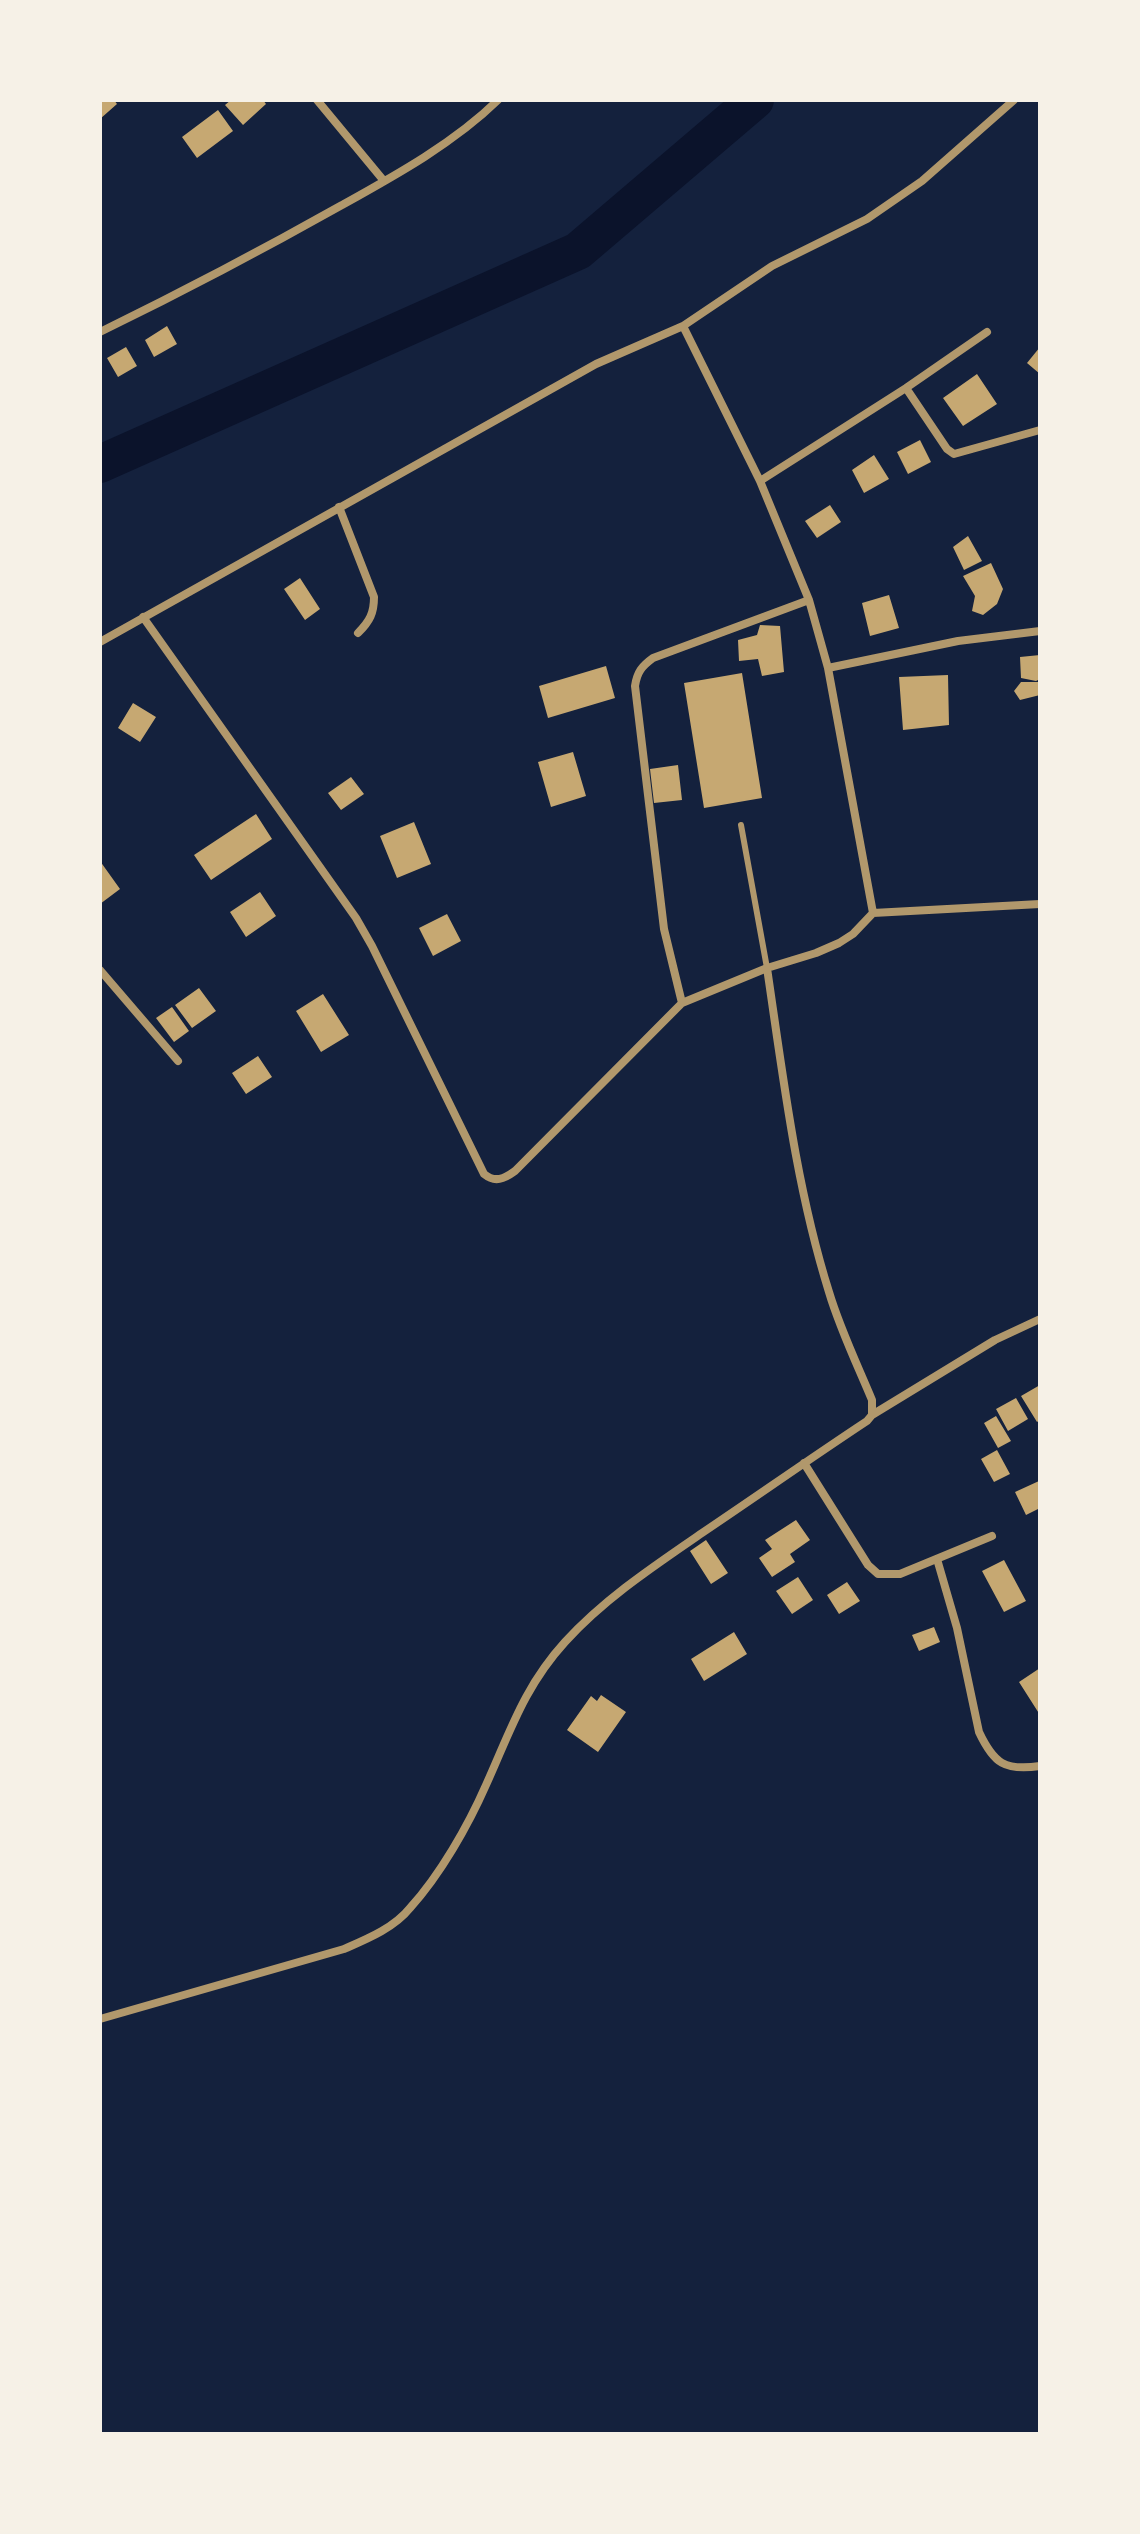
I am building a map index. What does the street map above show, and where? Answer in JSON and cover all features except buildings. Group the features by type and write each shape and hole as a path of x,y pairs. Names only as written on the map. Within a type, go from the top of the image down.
{"street":[{"path":"317,100 384,181"},
{"path":"100,332 229,269 384,181 461,131 498,100"},
{"path":"100,642 596,364 683,326 772,266 867,219 922,181 1014,100"},
{"path":"683,326 760,481 809,600 828,668 873,913"},
{"path":"760,481 987,332"},
{"path":"906,388 947,449 954,454 1040,430"},
{"path":"339,507 374,597 374,611 369,622 358,633"},
{"path":"682,1003 664,929 635,686 637,675 653,658 809,600"},
{"path":"143,617 356,918 484,1174 490,1179 498,1180 515,1171 682,1003 839,943 853,934 873,913 1040,904"},
{"path":"828,668 958,641 1040,631"},
{"path":"767,968 794,1146 811,1221 829,1292 872,1400 872,1415"},
{"path":"100,970 178,1061"},
{"path":"100,2019 344,1949 376,1934 409,1910 468,1822 487,1785 511,1723 532,1685 564,1643 603,1606 649,1570 872,1415 995,1340 1040,1319"},
{"path":"804,1463 868,1565 878,1574 900,1574 992,1536"},
{"path":"937,1559 957,1628 979,1732 986,1747 1008,1767 1040,1766"}],"lane":[{"path":"741,825 767,968"}],"waterway":[{"path":"100,464 578,251 755,100"}]}
